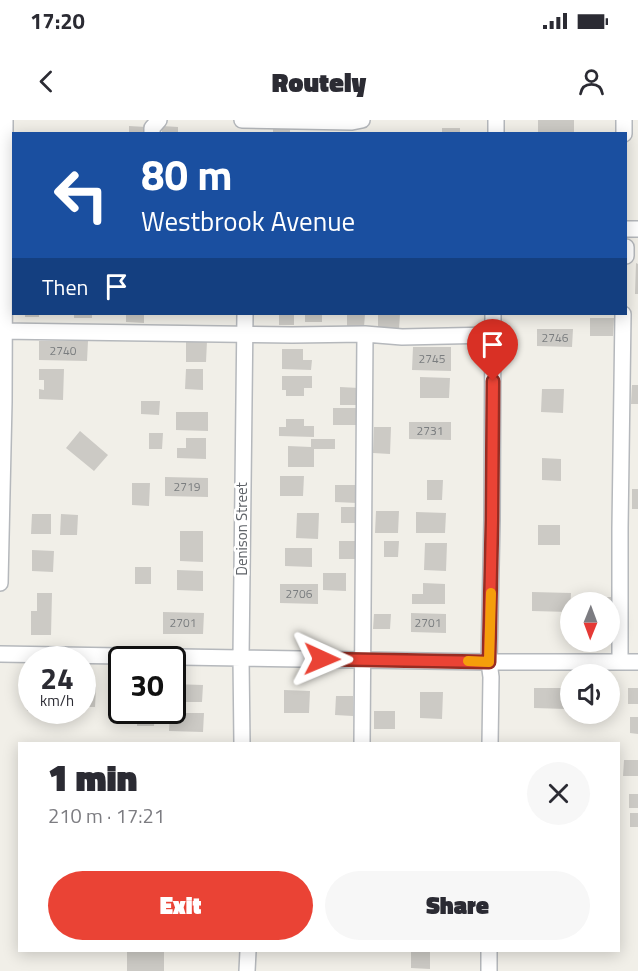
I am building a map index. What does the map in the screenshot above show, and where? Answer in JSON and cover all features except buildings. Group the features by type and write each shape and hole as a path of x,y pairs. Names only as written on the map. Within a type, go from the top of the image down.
{"street":[{"path":"0,583 4,413 2,331 6,223 5,120"},
{"path":"246,124 362,120"},
{"name":"Denison Street","path":"242,742 245,315"},
{"path":"490,742 493,315"},
{"path":"620,662 624,315"},
{"path":"2,331 365,334 402,337 493,335"},
{"path":"362,742 365,334"},
{"path":"0,654 489,662 638,662"},
{"path":"247,971 248,952"},
{"path":"489,952 489,971"}],"slow traffic":[{"path":"468,661 489,662 491,593"}],"route":[{"path":"322,659 489,662 493,381"}]}
